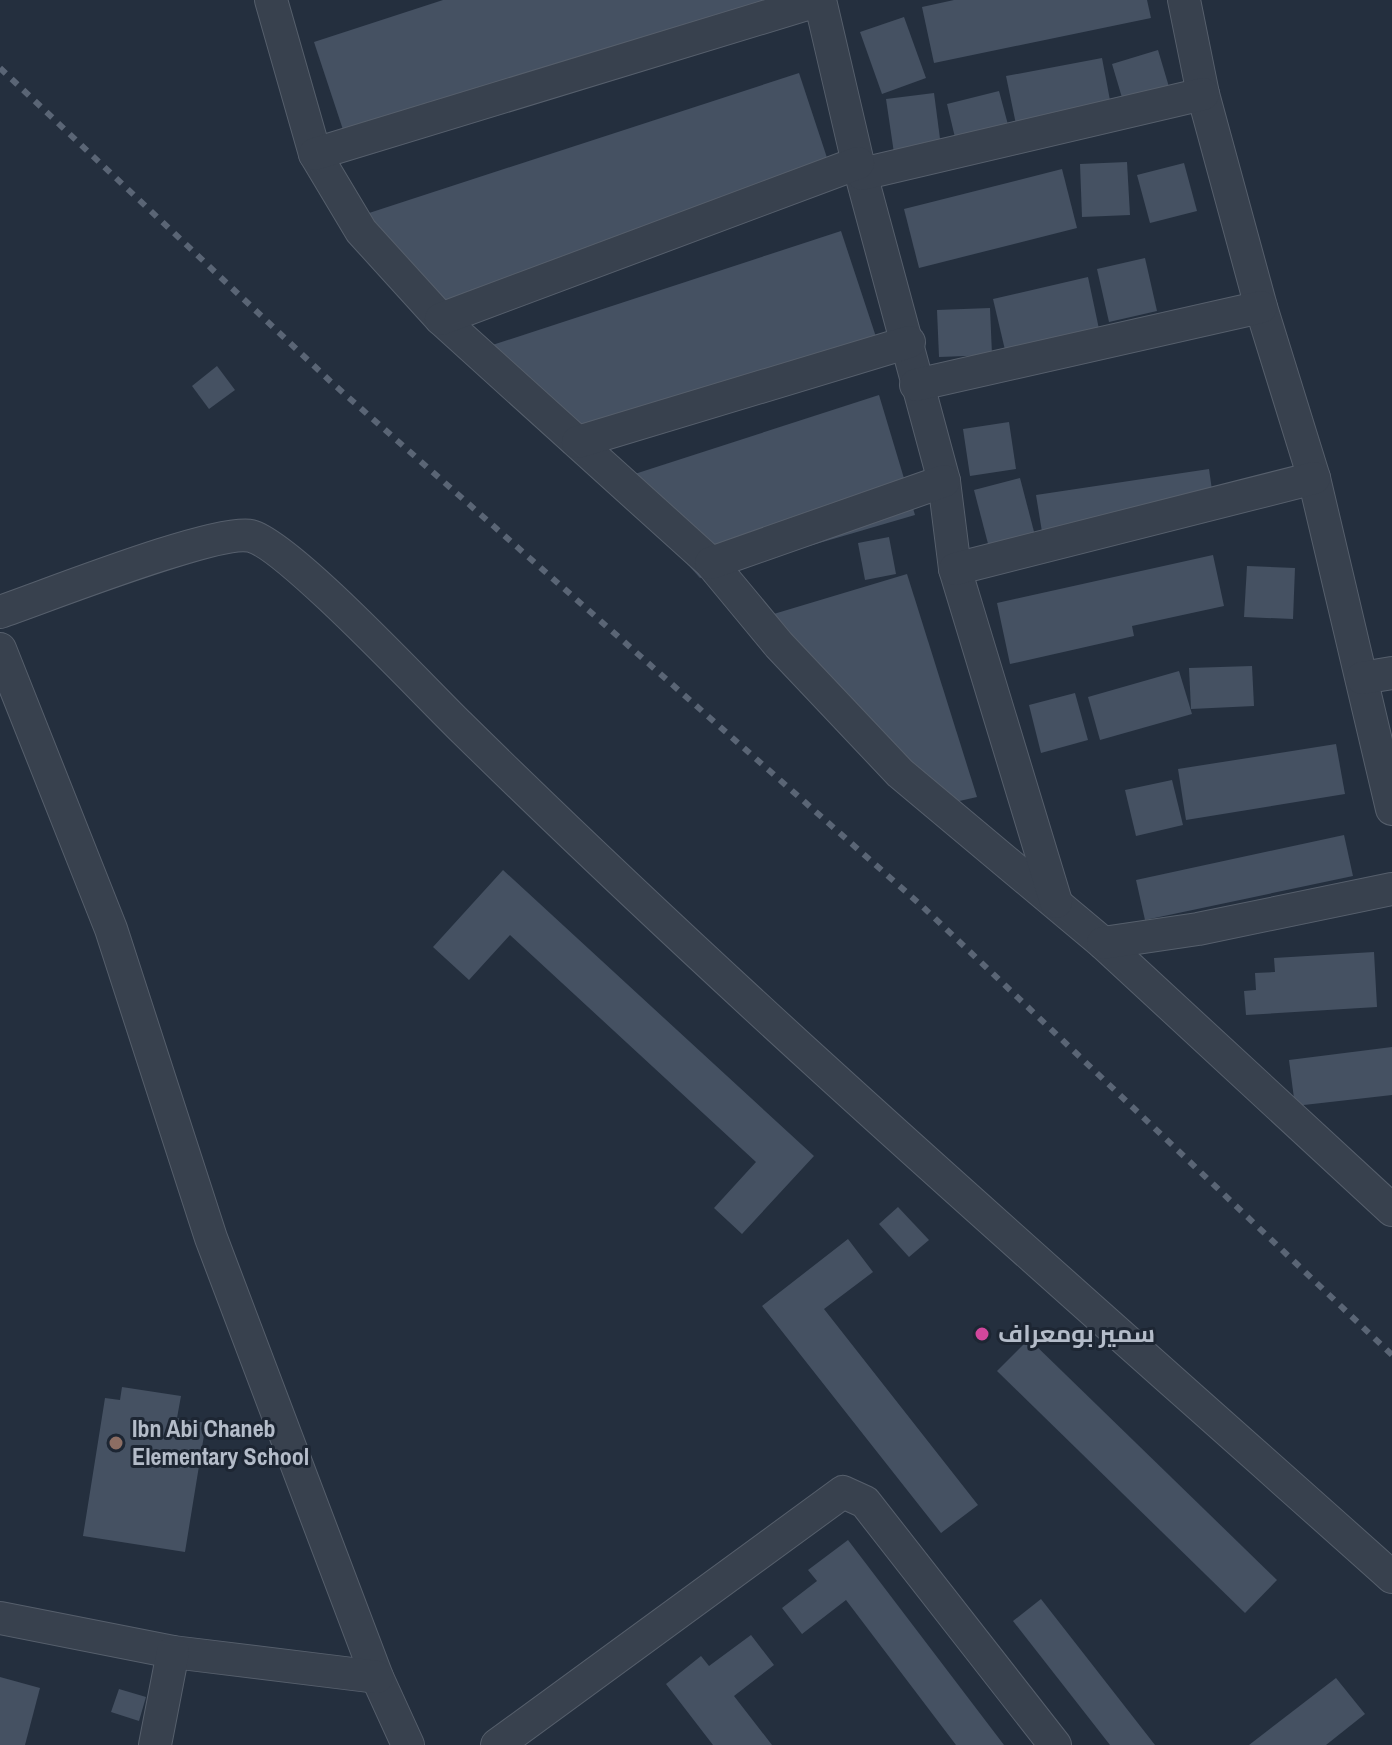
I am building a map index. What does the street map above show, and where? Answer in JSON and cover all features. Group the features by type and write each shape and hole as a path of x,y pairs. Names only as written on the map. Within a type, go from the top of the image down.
{"street":[{"path":"315,154 820,0 860,168 944,481 955,569 1056,902"},
{"path":"1184,0 1203,94 1261,307 1377,676 1392,809"},
{"path":"274,1 315,154 361,231 441,319 711,563 779,645 900,773 1103,943 1392,1210"},
{"path":"441,319 860,168 1203,94"},
{"path":"916,385 1261,307"},
{"path":"578,442 909,342"},
{"path":"955,569 1314,478"},
{"path":"711,563 944,481"},
{"path":"0,612 195,545 234,535 261,539 321,589 606,870 931,1170 1392,1577"},
{"path":"0,649 111,929 211,1238 377,1677 408,1745"},
{"path":"1103,943 1198,929 1392,889"},
{"path":"497,1745 843,1492 865,1502 1055,1745"},
{"path":"0,1618 173,1652 377,1677"},
{"path":"155,1745 173,1652"}],"building":[{"path":"443,0 779,0 352,157 314,42"},
{"path":"954,0 1147,0 1151,18 934,63 922,7"},
{"path":"904,17 926,78 882,94 860,32"},
{"path":"1158,50 1172,97 1126,111 1112,64"},
{"path":"1102,58 1113,116 1018,134 1006,76"},
{"path":"799,73 837,188 442,313 366,214"},
{"path":"999,91 1011,136 958,150 947,104"},
{"path":"934,93 942,154 895,160 886,99"},
{"path":"1127,162 1130,215 1082,217 1080,164"},
{"path":"1184,163 1197,211 1150,223 1137,175"},
{"path":"1062,169 1077,228 919,268 904,209"},
{"path":"841,231 880,349 564,453 474,351"},
{"path":"1145,258 1157,311 1109,322 1097,269"},
{"path":"1088,277 1099,329 1005,350 993,299"},
{"path":"990,308 992,355 939,357 937,310"},
{"path":"217,366 235,390 209,409 192,386"},
{"path":"879,395 915,515 700,578 613,481"},
{"path":"1009,422 1016,469 970,476 963,429"},
{"path":"1209,469 1216,518 1044,544 1036,495"},
{"path":"1020,478 1038,547 992,559 974,490"},
{"path":"889,537 896,574 865,580 858,543"},
{"path":"1213,555 1224,606 1132,626 1134,636 1010,664 997,603"},
{"path":"1247,566 1295,568 1293,619 1244,617"},
{"path":"907,574 977,797 924,809 744,623"},
{"path":"1252,666 1254,706 1191,709 1189,668"},
{"path":"1179,671 1192,714 1100,740 1088,697"},
{"path":"1075,693 1088,740 1041,753 1029,705"},
{"path":"1336,744 1345,794 1186,820 1178,769"},
{"path":"1172,780 1183,825 1136,836 1125,790"},
{"path":"1344,835 1353,876 1145,920 1136,880"},
{"path":"503,870 814,1156 742,1234 714,1208 756,1162 510,935 469,980 433,947"},
{"path":"1374,952 1377,1007 1246,1015 1244,991 1256,990 1255,973 1275,972 1274,958"},
{"path":"1392,1047 1392,1095 1295,1106 1289,1060"},
{"path":"898,1207 929,1240 909,1257 879,1224"},
{"path":"848,1239 873,1272 824,1309 978,1505 941,1533 762,1306"},
{"path":"1029,1339 1277,1580 1245,1613 997,1371"},
{"path":"122,1387 181,1396 177,1418 206,1423 185,1552 83,1536 105,1398 120,1400"},
{"path":"848,1540 1004,1745 956,1745 846,1600 802,1634 782,1608 817,1581 808,1570"},
{"path":"1041,1599 1155,1745 1110,1745 1013,1621"},
{"path":"751,1635 774,1665 734,1696 772,1745 713,1745 666,1684 701,1656 709,1666"},
{"path":"0,1677 40,1688 25,1745 0,1745"},
{"path":"1336,1678 1365,1714 1326,1745 1249,1745"},
{"path":"119,1689 146,1697 139,1721 111,1712"}],"railway":[{"path":"0,68 330,381 922,906 1392,1355"}],"place":[{"name":"سمير بومعراف","path":"982,1334"},
{"name":"Ibn Abi Chaneb Elementary School","path":"116,1443"}]}
